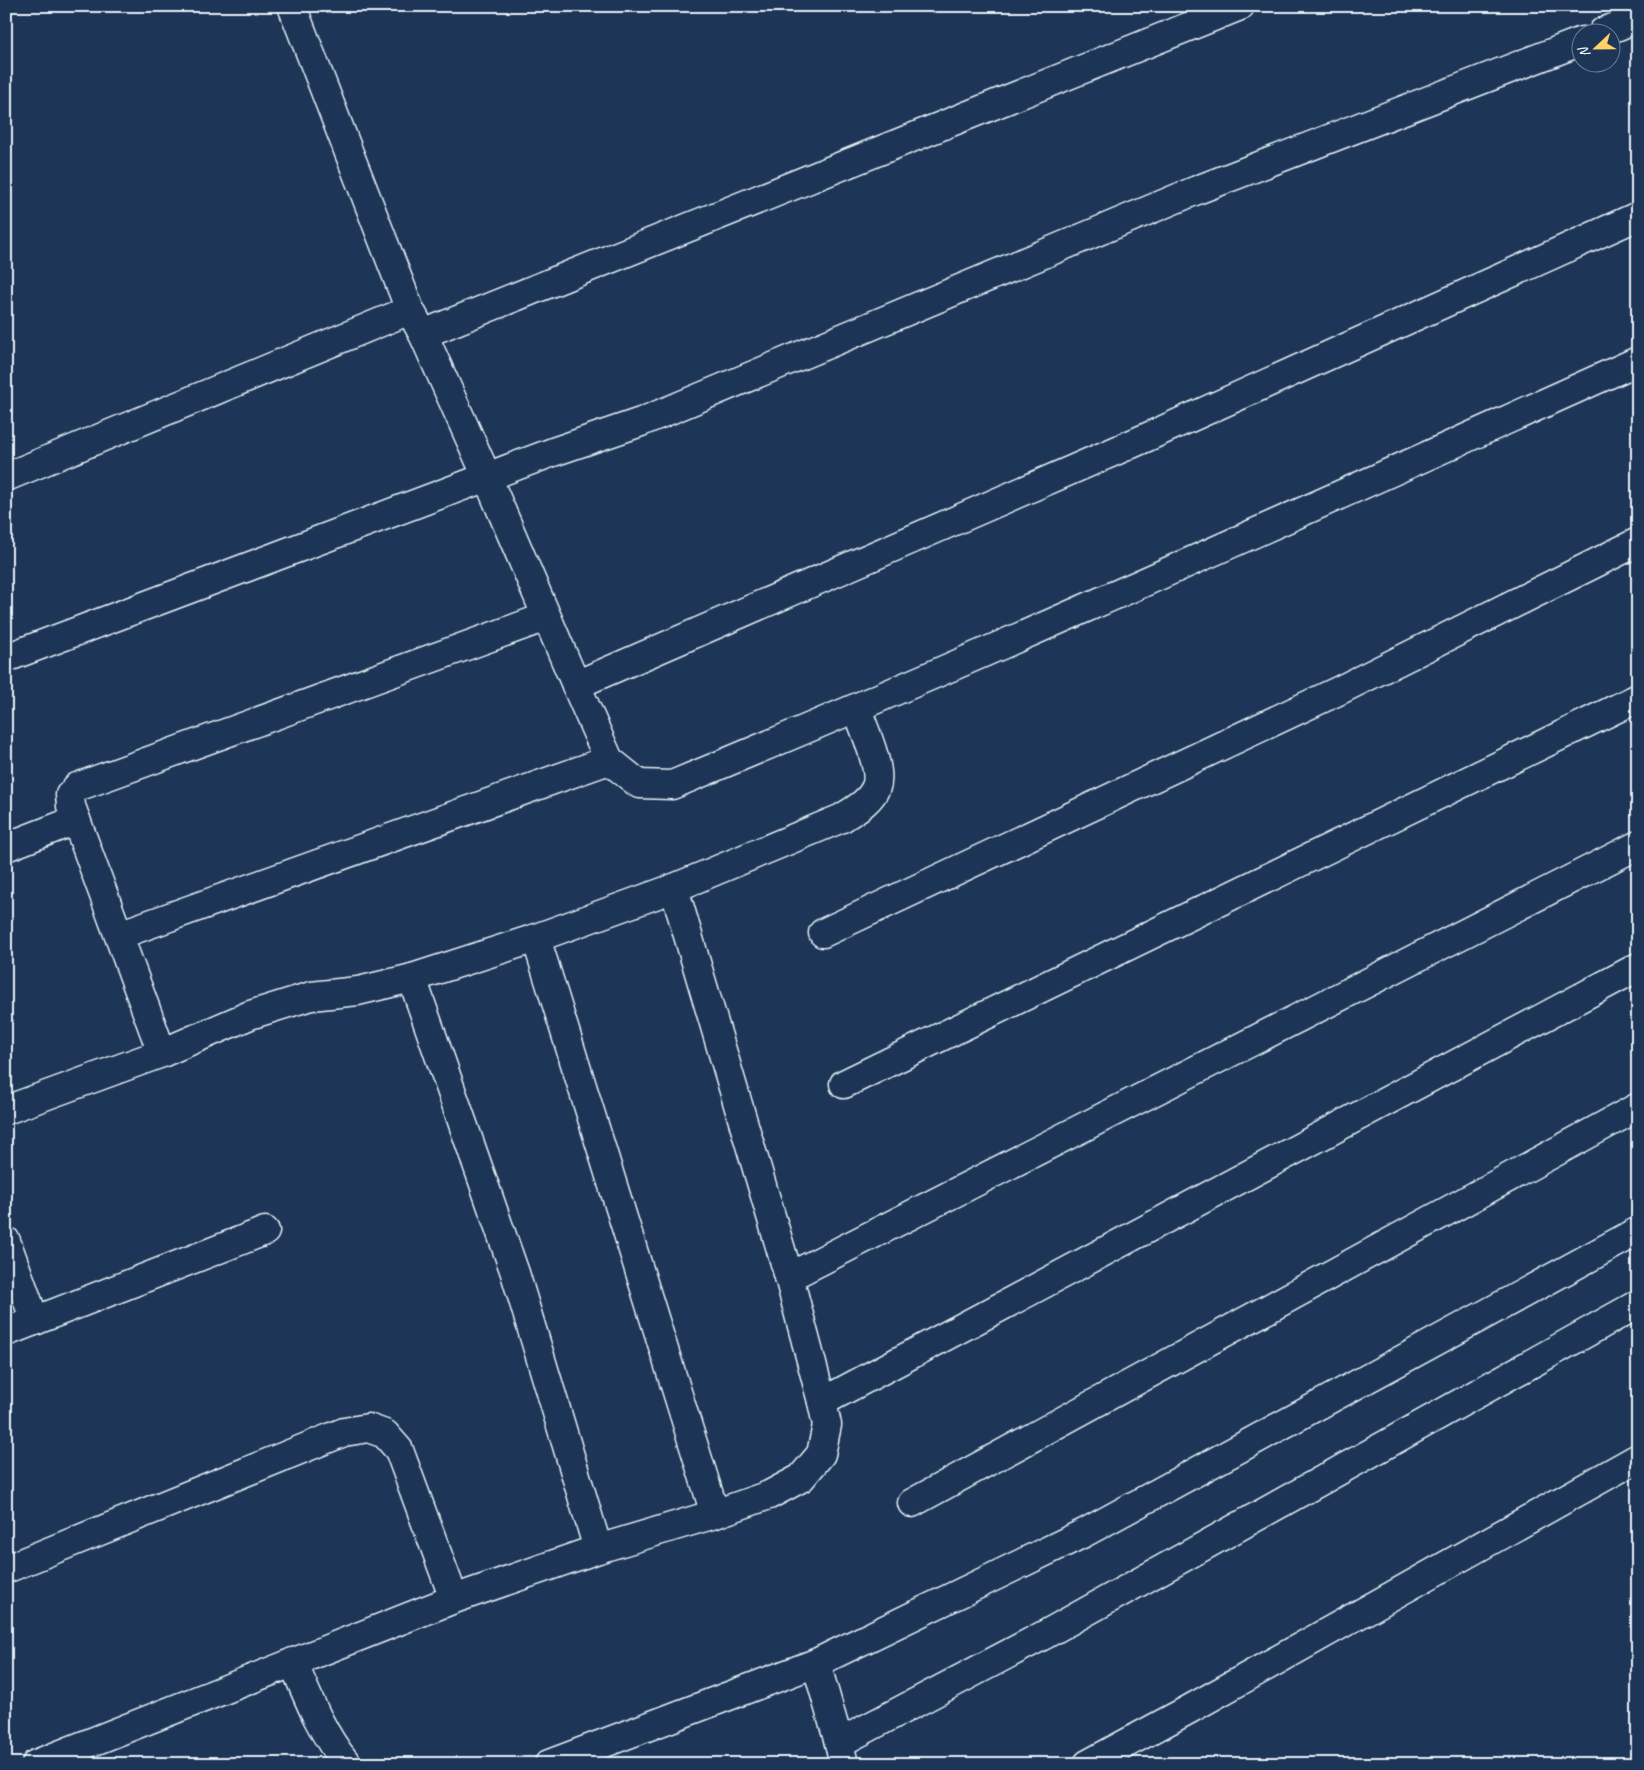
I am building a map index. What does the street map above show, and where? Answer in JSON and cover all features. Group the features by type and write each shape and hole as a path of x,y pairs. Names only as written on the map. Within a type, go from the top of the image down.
{"street":[{"path":"292,6 410,310 423,334 487,478 609,760 639,784 672,785 857,709 1210,554 1638,361"},
{"path":"423,334 1240,6"},
{"path":"1622,24 1638,18"},
{"path":"6,658 553,452 641,422 1197,190 1572,45"},
{"path":"576,685 1143,439 1638,216"},
{"path":"6,477 410,310"},
{"path":"823,932 1338,691 1638,542"},
{"path":"162,1053 71,806 70,795 77,787 546,617"},
{"path":"844,1084 1638,698"},
{"path":"6,1110 162,1053 250,1015 311,996 358,991 412,978 536,938 674,888 842,818 865,802 876,786 877,770 857,709"},
{"path":"119,935 609,760"},
{"path":"6,847 76,820"},
{"path":"789,1276 1638,845"},
{"path":"36,1764 454,1599 598,1549 715,1514 769,1494 802,1478 821,1454 827,1425 822,1402 789,1276 674,888"},
{"path":"536,938 715,1514"},
{"path":"822,1402 1638,967"},
{"path":"412,978 515,1273 598,1549"},
{"path":"912,1503 1638,1107"},
{"path":"6,1332 265,1231"},
{"path":"549,1764 816,1663 1084,1533 1638,1231"},
{"path":"6,1241 35,1321"},
{"path":"816,1663 842,1753 1046,1634 1638,1304"},
{"path":"6,1569 344,1432 368,1428 385,1434 399,1450 454,1599"},
{"path":"1088,1764 1638,1458"},
{"path":"294,1662 316,1716 338,1753 347,1764"}]}
